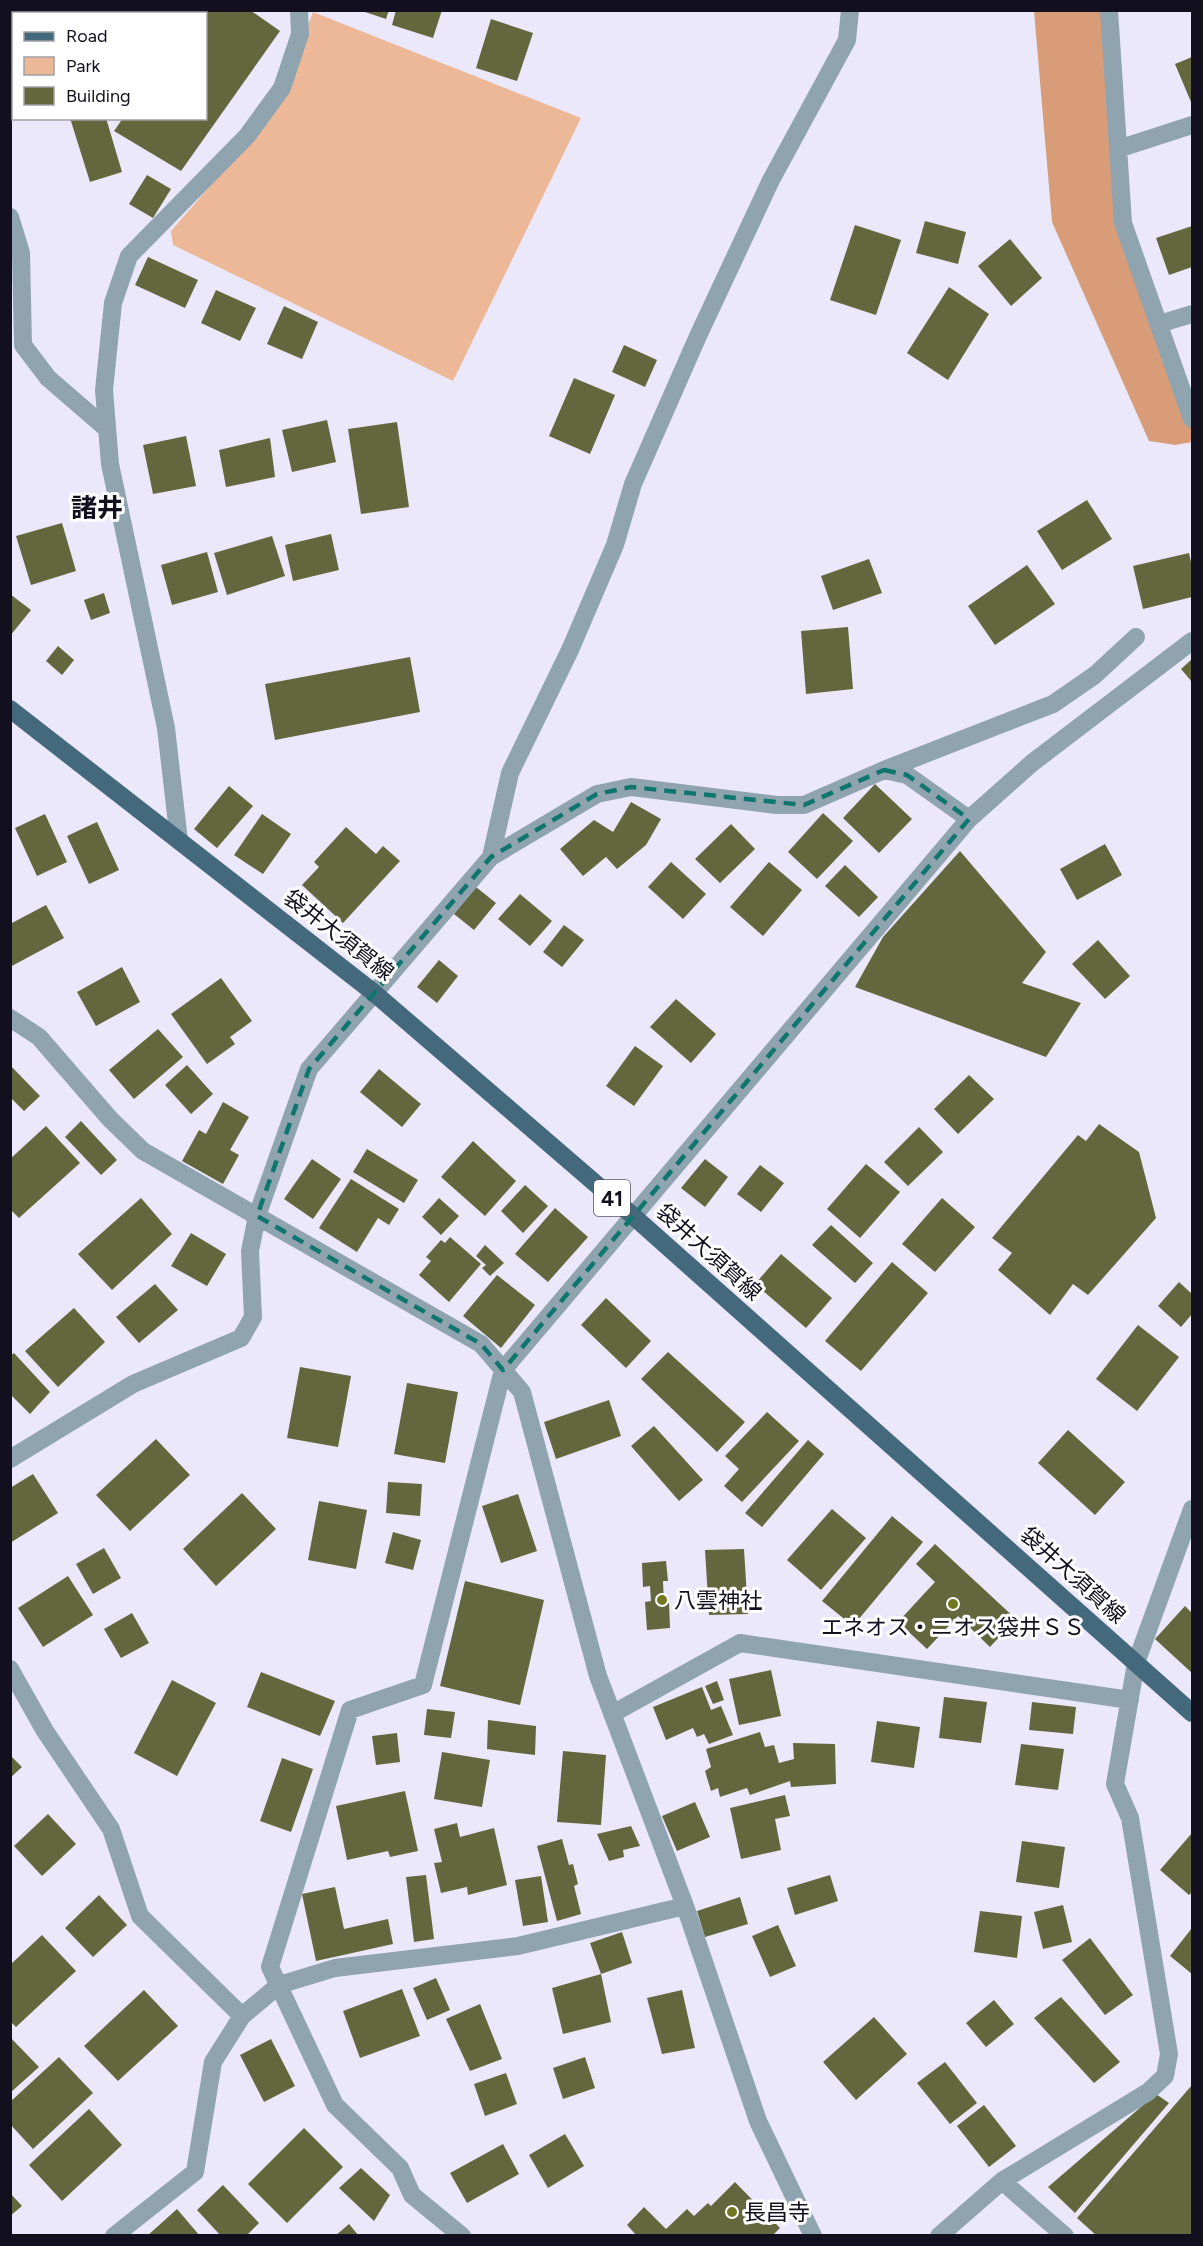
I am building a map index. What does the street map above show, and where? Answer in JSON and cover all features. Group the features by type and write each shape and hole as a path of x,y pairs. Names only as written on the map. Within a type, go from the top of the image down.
{"main road":[{"name":"袋井大須賀線","path":"10,710 373,992 632,1215 1192,1713"}],"street":[{"path":"179,841 166,728 110,464 104,390 113,303 129,256 247,136 282,88 300,34 299,10"},
{"path":"491,857 510,773 570,650 615,544 633,484 698,336 771,180 847,40 850,10"},
{"path":"1109,10 1123,223 1192,419"},
{"path":"1118,149 1192,125"},
{"path":"10,217 21,254 23,345 48,378 107,429"},
{"path":"1159,324 1192,314"},
{"path":"10,1459 133,1384 242,1338 253,1317 250,1251 257,1216 309,1069 491,857 597,794 631,787 777,805 804,805 884,770 1053,704 1095,675 1136,638"},
{"path":"462,2235 412,2195 400,2168 334,2105 270,1967 350,1710 423,1685 503,1370 969,819 1032,763 1192,641"},
{"path":"884,770 907,775 969,819"},
{"path":"10,1018 39,1037 110,1119 143,1151 481,1344 522,1392 594,1664 685,1906 758,2121 813,2235"},
{"path":"939,2235 1002,2181 1148,2092 1165,2076 1169,2054 1130,1818 1115,1784 1136,1663 1192,1509"},
{"path":"612,1714 740,1643 1130,1700"},
{"path":"10,1669 45,1731 111,1829 140,1916 242,2016"},
{"path":"114,2235 195,2172 213,2062 242,2016 279,1985 335,1968 518,1946 685,1906"},
{"path":"1002,2181 1065,2235"}],"highlighted area":[{"path":"884,770 907,775 969,819 503,1370 481,1344 257,1216 309,1069 491,857 597,794 631,787 804,805"}],"green space":[{"path":"313,12 581,118 453,381 173,245 171,231 277,109"}],"shaded area":[{"path":"1034,11 1105,11 1123,223 1192,419 1192,442 1175,445 1149,441 1052,222"}],"building":[{"path":"197,10 250,10 280,31 181,171 114,131 122,120 207,120 207,12 196,12"},
{"path":"359,10 389,10 386,19"},
{"path":"396,10 442,10 433,38 392,25"},
{"path":"491,19 533,33 517,81 476,68"},
{"path":"1192,57 1192,101 1191,102 1175,64"},
{"path":"71,120 107,120 122,172 90,182"},
{"path":"147,175 171,189 153,218 129,204"},
{"path":"925,221 966,232 958,264 916,253"},
{"path":"855,225 901,240 876,315 830,300"},
{"path":"1192,226 1192,267 1169,275 1156,238"},
{"path":"1010,239 1042,278 1011,306 978,266"},
{"path":"148,257 198,280 185,308 135,285"},
{"path":"949,287 989,314 948,380 907,353"},
{"path":"216,290 256,308 240,341 201,323"},
{"path":"284,306 318,322 302,359 267,344"},
{"path":"624,345 657,360 645,387 612,372"},
{"path":"574,378 615,395 590,454 549,436"},
{"path":"327,420 336,462 292,472 282,430"},
{"path":"397,422 409,507 361,514 348,429"},
{"path":"186,436 196,486 153,494 143,445"},
{"path":"270,438 275,477 226,487 219,450"},
{"path":"1087,500 1112,539 1062,570 1037,531"},
{"path":"62,523 76,571 31,585 16,536"},
{"path":"331,534 339,570 293,581 285,545"},
{"path":"272,536 285,576 227,595 214,553"},
{"path":"207,552 218,592 172,605 161,565"},
{"path":"1189,553 1192,567 1192,597 1143,609 1133,566"},
{"path":"869,559 882,593 833,610 821,576"},
{"path":"1027,565 1055,604 995,645 968,606"},
{"path":"104,593 110,613 91,620 84,600"},
{"path":"10,594 31,610 10,636"},
{"path":"848,627 853,689 806,694 801,631"},
{"path":"58,646 74,660 62,675 46,661"},
{"path":"410,657 420,712 275,740 265,684"},
{"path":"1192,659 1192,682 1181,669"},
{"path":"875,784 912,819 879,853 843,818"},
{"path":"229,786 253,806 217,848 194,829"},
{"path":"631,802 661,819 646,845 617,869 606,857 583,876 560,849 594,820 613,832"},
{"path":"823,813 853,841 817,879 788,852"},
{"path":"45,814 67,862 37,876 15,828"},
{"path":"262,814 291,834 263,874 234,855"},
{"path":"97,822 119,870 89,884 67,836"},
{"path":"731,824 755,849 720,883 695,859"},
{"path":"346,827 376,854 383,846 400,861 343,923 302,885 319,867 314,862"},
{"path":"1105,844 1122,875 1077,900 1060,869"},
{"path":"960,851 1046,952 1022,983 1081,1003 1046,1057 855,987 883,937"},
{"path":"671,862 706,894 683,919 648,887"},
{"path":"769,862 802,890 763,936 730,907"},
{"path":"845,865 878,897 859,917 825,886"},
{"path":"476,887 496,903 474,930 454,914"},
{"path":"520,894 552,921 530,946 498,919"},
{"path":"46,905 64,938 10,967 10,924"},
{"path":"564,925 584,940 562,967 543,952"},
{"path":"1098,940 1130,976 1105,999 1072,964"},
{"path":"439,960 458,976 437,1003 417,987"},
{"path":"122,967 140,1002 96,1026 77,992"},
{"path":"221,978 252,1021 230,1037 235,1044 207,1064 171,1014"},
{"path":"676,999 716,1034 691,1063 650,1027"},
{"path":"158,1029 183,1057 134,1099 109,1070"},
{"path":"635,1046 663,1066 634,1106 606,1086"},
{"path":"10,1065 40,1096 24,1111 10,1097"},
{"path":"187,1065 213,1094 191,1114 165,1085"},
{"path":"379,1069 421,1104 402,1127 360,1092"},
{"path":"969,1075 994,1099 958,1134 934,1109"},
{"path":"223,1102 249,1117 230,1150 239,1155 223,1184 182,1161 199,1130 206,1134"},
{"path":"81,1121 117,1160 101,1175 65,1137"},
{"path":"1099,1124 1139,1152 1156,1218 1088,1295 1073,1284 1050,1315 998,1270 1012,1253 992,1238 1078,1135 1086,1141"},
{"path":"46,1126 80,1163 19,1218 10,1209 10,1159"},
{"path":"919,1127 943,1152 908,1186 884,1162"},
{"path":"473,1141 516,1181 485,1216 441,1177"},
{"path":"367,1149 418,1180 404,1203 353,1172"},
{"path":"312,1159 341,1179 313,1219 284,1199"},
{"path":"705,1159 728,1177 705,1207 681,1188"},
{"path":"866,1164 900,1192 860,1238 827,1209"},
{"path":"760,1165 784,1183 761,1212 737,1194"},
{"path":"351,1179 399,1209 389,1225 378,1218 357,1252 319,1228"},
{"path":"525,1185 548,1206 523,1233 501,1211"},
{"path":"141,1198 172,1234 112,1290 78,1254"},
{"path":"439,1198 459,1216 441,1235 422,1217"},
{"path":"942,1198 975,1227 935,1272 902,1244"},
{"path":"555,1208 588,1237 548,1282 515,1254"},
{"path":"831,1225 873,1263 855,1283 812,1245"},
{"path":"191,1233 226,1254 207,1286 171,1266"},
{"path":"450,1237 481,1264 449,1302 419,1275 431,1261 426,1257 441,1240 445,1243"},
{"path":"485,1245 504,1263 490,1276 482,1268 486,1265 476,1256"},
{"path":"781,1254 832,1298 806,1328 755,1284"},
{"path":"892,1262 928,1293 861,1371 825,1341"},
{"path":"497,1275 535,1305 501,1348 463,1316"},
{"path":"1179,1282 1192,1294 1192,1314 1181,1327 1158,1306"},
{"path":"155,1284 178,1310 139,1343 116,1317"},
{"path":"606,1298 651,1341 626,1368 581,1325"},
{"path":"74,1308 105,1342 58,1387 25,1351"},
{"path":"1138,1325 1179,1357 1137,1411 1096,1379"},
{"path":"668,1352 745,1422 717,1452 641,1379"},
{"path":"14,1353 50,1392 30,1414 10,1394 10,1356"},
{"path":"300,1367 351,1376 338,1447 287,1438"},
{"path":"407,1383 458,1392 445,1463 394,1454"},
{"path":"609,1400 621,1436 556,1459 544,1422"},
{"path":"767,1412 799,1441 742,1502 724,1486 739,1469 725,1456"},
{"path":"654,1426 703,1480 679,1501 631,1446"},
{"path":"1068,1430 1125,1482 1095,1515 1038,1463"},
{"path":"156,1439 190,1475 130,1531 96,1495"},
{"path":"808,1440 824,1454 762,1527 745,1513"},
{"path":"33,1474 58,1513 10,1543 10,1488"},
{"path":"388,1482 422,1484 420,1516 386,1513"},
{"path":"242,1493 276,1529 216,1586 183,1549"},
{"path":"518,1494 537,1551 501,1563 482,1506"},
{"path":"319,1501 367,1510 356,1569 308,1560"},
{"path":"832,1509 866,1538 821,1590 787,1560"},
{"path":"892,1516 923,1542 853,1626 822,1601"},
{"path":"393,1532 421,1540 413,1570 385,1563"},
{"path":"935,1544 1016,1619 990,1647 958,1616 927,1649 898,1622 935,1582 916,1564"},
{"path":"104,1548 121,1578 93,1594 76,1564"},
{"path":"744,1549 748,1614 709,1615 705,1550"},
{"path":"666,1561 668,1581 663,1581 664,1604 669,1603 670,1628 647,1630 645,1602 651,1601 650,1586 643,1587 642,1563"},
{"path":"68,1576 93,1615 43,1647 18,1608"},
{"path":"465,1581 544,1600 520,1705 440,1686"},
{"path":"1185,1606 1192,1613 1192,1673 1155,1639"},
{"path":"132,1613 149,1643 121,1658 104,1629"},
{"path":"771,1670 781,1716 739,1725 729,1679"},
{"path":"261,1672 335,1701 320,1736 247,1707"},
{"path":"172,1680 216,1703 177,1776 134,1753"},
{"path":"717,1681 724,1700 713,1704 705,1686"},
{"path":"702,1687 711,1710 721,1706 733,1735 709,1744 704,1734 697,1737 693,1728 666,1740 653,1707"},
{"path":"944,1697 987,1702 981,1743 939,1738"},
{"path":"1032,1702 1076,1707 1073,1734 1029,1730"},
{"path":"427,1709 455,1712 451,1738 424,1735"},
{"path":"488,1720 536,1726 535,1755 487,1749"},
{"path":"877,1721 920,1727 914,1768 871,1762"},
{"path":"760,1732 765,1747 774,1745 779,1763 794,1759 793,1743 835,1744 836,1784 791,1787 790,1781 750,1795 747,1788 720,1797 718,1788 711,1791 705,1771 711,1767 706,1749"},
{"path":"397,1733 400,1762 376,1765 372,1736"},
{"path":"1021,1744 1064,1749 1058,1790 1015,1785"},
{"path":"563,1751 606,1755 601,1825 557,1822"},
{"path":"442,1752 490,1760 482,1807 434,1799"},
{"path":"10,1755 22,1767 10,1778"},
{"path":"282,1758 313,1769 291,1832 260,1821"},
{"path":"405,1791 418,1851 390,1857 388,1851 347,1860 336,1806"},
{"path":"785,1795 790,1816 775,1819 781,1850 741,1859 730,1808"},
{"path":"695,1802 710,1837 677,1851 662,1816"},
{"path":"48,1814 76,1844 42,1876 14,1846"},
{"path":"457,1823 460,1837 494,1828 507,1885 468,1895 467,1887 441,1893 434,1863 442,1862 434,1829"},
{"path":"631,1826 640,1846 623,1850 624,1857 609,1861 597,1834"},
{"path":"1192,1833 1192,1892 1189,1895 1160,1870"},
{"path":"562,1839 569,1865 573,1864 578,1884 574,1886 581,1914 557,1921 537,1846"},
{"path":"1022,1841 1065,1847 1059,1888 1016,1882"},
{"path":"426,1875 434,1939 414,1942 406,1877"},
{"path":"830,1875 838,1901 795,1915 787,1888"},
{"path":"541,1876 548,1922 523,1926 515,1880"},
{"path":"335,1887 344,1929 388,1919 393,1944 316,1961 302,1894"},
{"path":"99,1895 127,1925 93,1957 65,1928"},
{"path":"740,1897 748,1924 705,1937 697,1911"},
{"path":"1063,1905 1072,1942 1043,1949 1034,1912"},
{"path":"980,1911 1022,1916 1017,1958 974,1952"},
{"path":"778,1925 796,1966 770,1977 752,1936"},
{"path":"1192,1928 1192,1974 1170,1956"},
{"path":"622,1932 632,1963 601,1974 590,1943"},
{"path":"42,1935 76,1971 16,2027 10,2021 10,1965"},
{"path":"1090,1938 1133,1995 1105,2015 1062,1960"},
{"path":"601,1974 611,2022 563,2034 552,1988"},
{"path":"436,1978 450,2010 427,2020 413,1988"},
{"path":"402,1989 420,2036 360,2058 343,2011"},
{"path":"144,1990 178,2026 118,2081 84,2046"},
{"path":"682,1990 695,2048 662,2054 647,1998"},
{"path":"1061,1997 1120,2062 1094,2083 1034,2018"},
{"path":"994,2000 1014,2024 986,2047 966,2023"},
{"path":"480,2004 502,2059 470,2071 446,2019"},
{"path":"874,2017 907,2054 856,2100 823,2062"},
{"path":"10,2037 39,2067 10,2093"},
{"path":"271,2039 295,2086 264,2102 240,2055"},
{"path":"59,2057 93,2093 33,2149 10,2124 10,2102"},
{"path":"585,2057 595,2088 563,2099 553,2068"},
{"path":"945,2062 977,2103 950,2124 917,2083"},
{"path":"506,2073 517,2104 485,2116 474,2084"},
{"path":"1192,2085 1192,2236 1097,2236 1077,2218"},
{"path":"1156,2094 1169,2103 1075,2213 1048,2187"},
{"path":"984,2105 1016,2146 989,2167 957,2126"},
{"path":"89,2109 122,2145 62,2201 29,2165"},
{"path":"304,2128 343,2167 287,2223 248,2184"},
{"path":"565,2134 584,2166 548,2188 529,2155"},
{"path":"503,2144 519,2174 467,2203 450,2173"},
{"path":"361,2168 390,2195 374,2221 339,2188"},
{"name":"長昌寺","path":"735,2182 780,2228 772,2236 637,2236 627,2225 644,2207 666,2229 687,2209 694,2216 708,2203 711,2206"},
{"path":"223,2185 259,2223 246,2236 221,2236 197,2210"},
{"path":"10,2193 22,2206 10,2216"},
{"path":"177,2209 200,2236 147,2236"},
{"path":"349,2224 359,2236 335,2236"}],"place":[{"name":"八雲神社","path":"662,1600"},
{"name":"エネオス・ニオス袋井ＳＳ","path":"953,1604"},
{"name":"長昌寺","path":"732,2212"}],"district":[{"name":"諸井","path":"97,508"}]}
